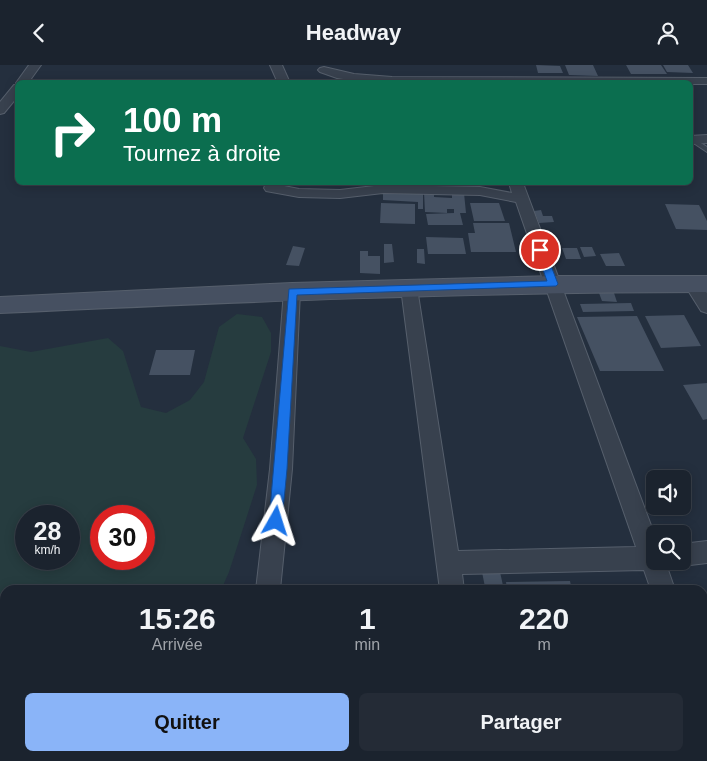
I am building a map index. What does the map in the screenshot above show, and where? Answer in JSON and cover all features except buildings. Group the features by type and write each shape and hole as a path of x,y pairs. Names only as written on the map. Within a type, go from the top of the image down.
{"main road":[{"path":"0,305 292,291 553,284 700,284"}],"street":[{"path":"24,80 36,65"},
{"path":"276,65 283,80"},
{"path":"485,65 486,80"},
{"path":"324,70 331,73 358,77 454,80"},
{"path":"693,81 707,81"},
{"path":"0,110 15,92"},
{"path":"272,185 271,188 299,193 340,194 382,189 480,191 521,199"},
{"path":"517,185 646,539"},
{"path":"700,284 707,307"},
{"path":"409,288 451,585"},
{"path":"269,585 281,469 292,291"},
{"path":"691,554 707,552"},
{"path":"448,563 646,558"},
{"path":"657,570 661,585"}],"lane":[{"path":"697,140 707,150"}],"green space":[{"path":"237,314 262,317 271,333 271,352 243,438 256,459 257,485 223,585 0,585 0,346 31,352 108,338 123,351 141,407 166,413 190,400 204,382 219,327"}],"route":[{"path":"276,521 292,291 553,284 540,250"}]}
